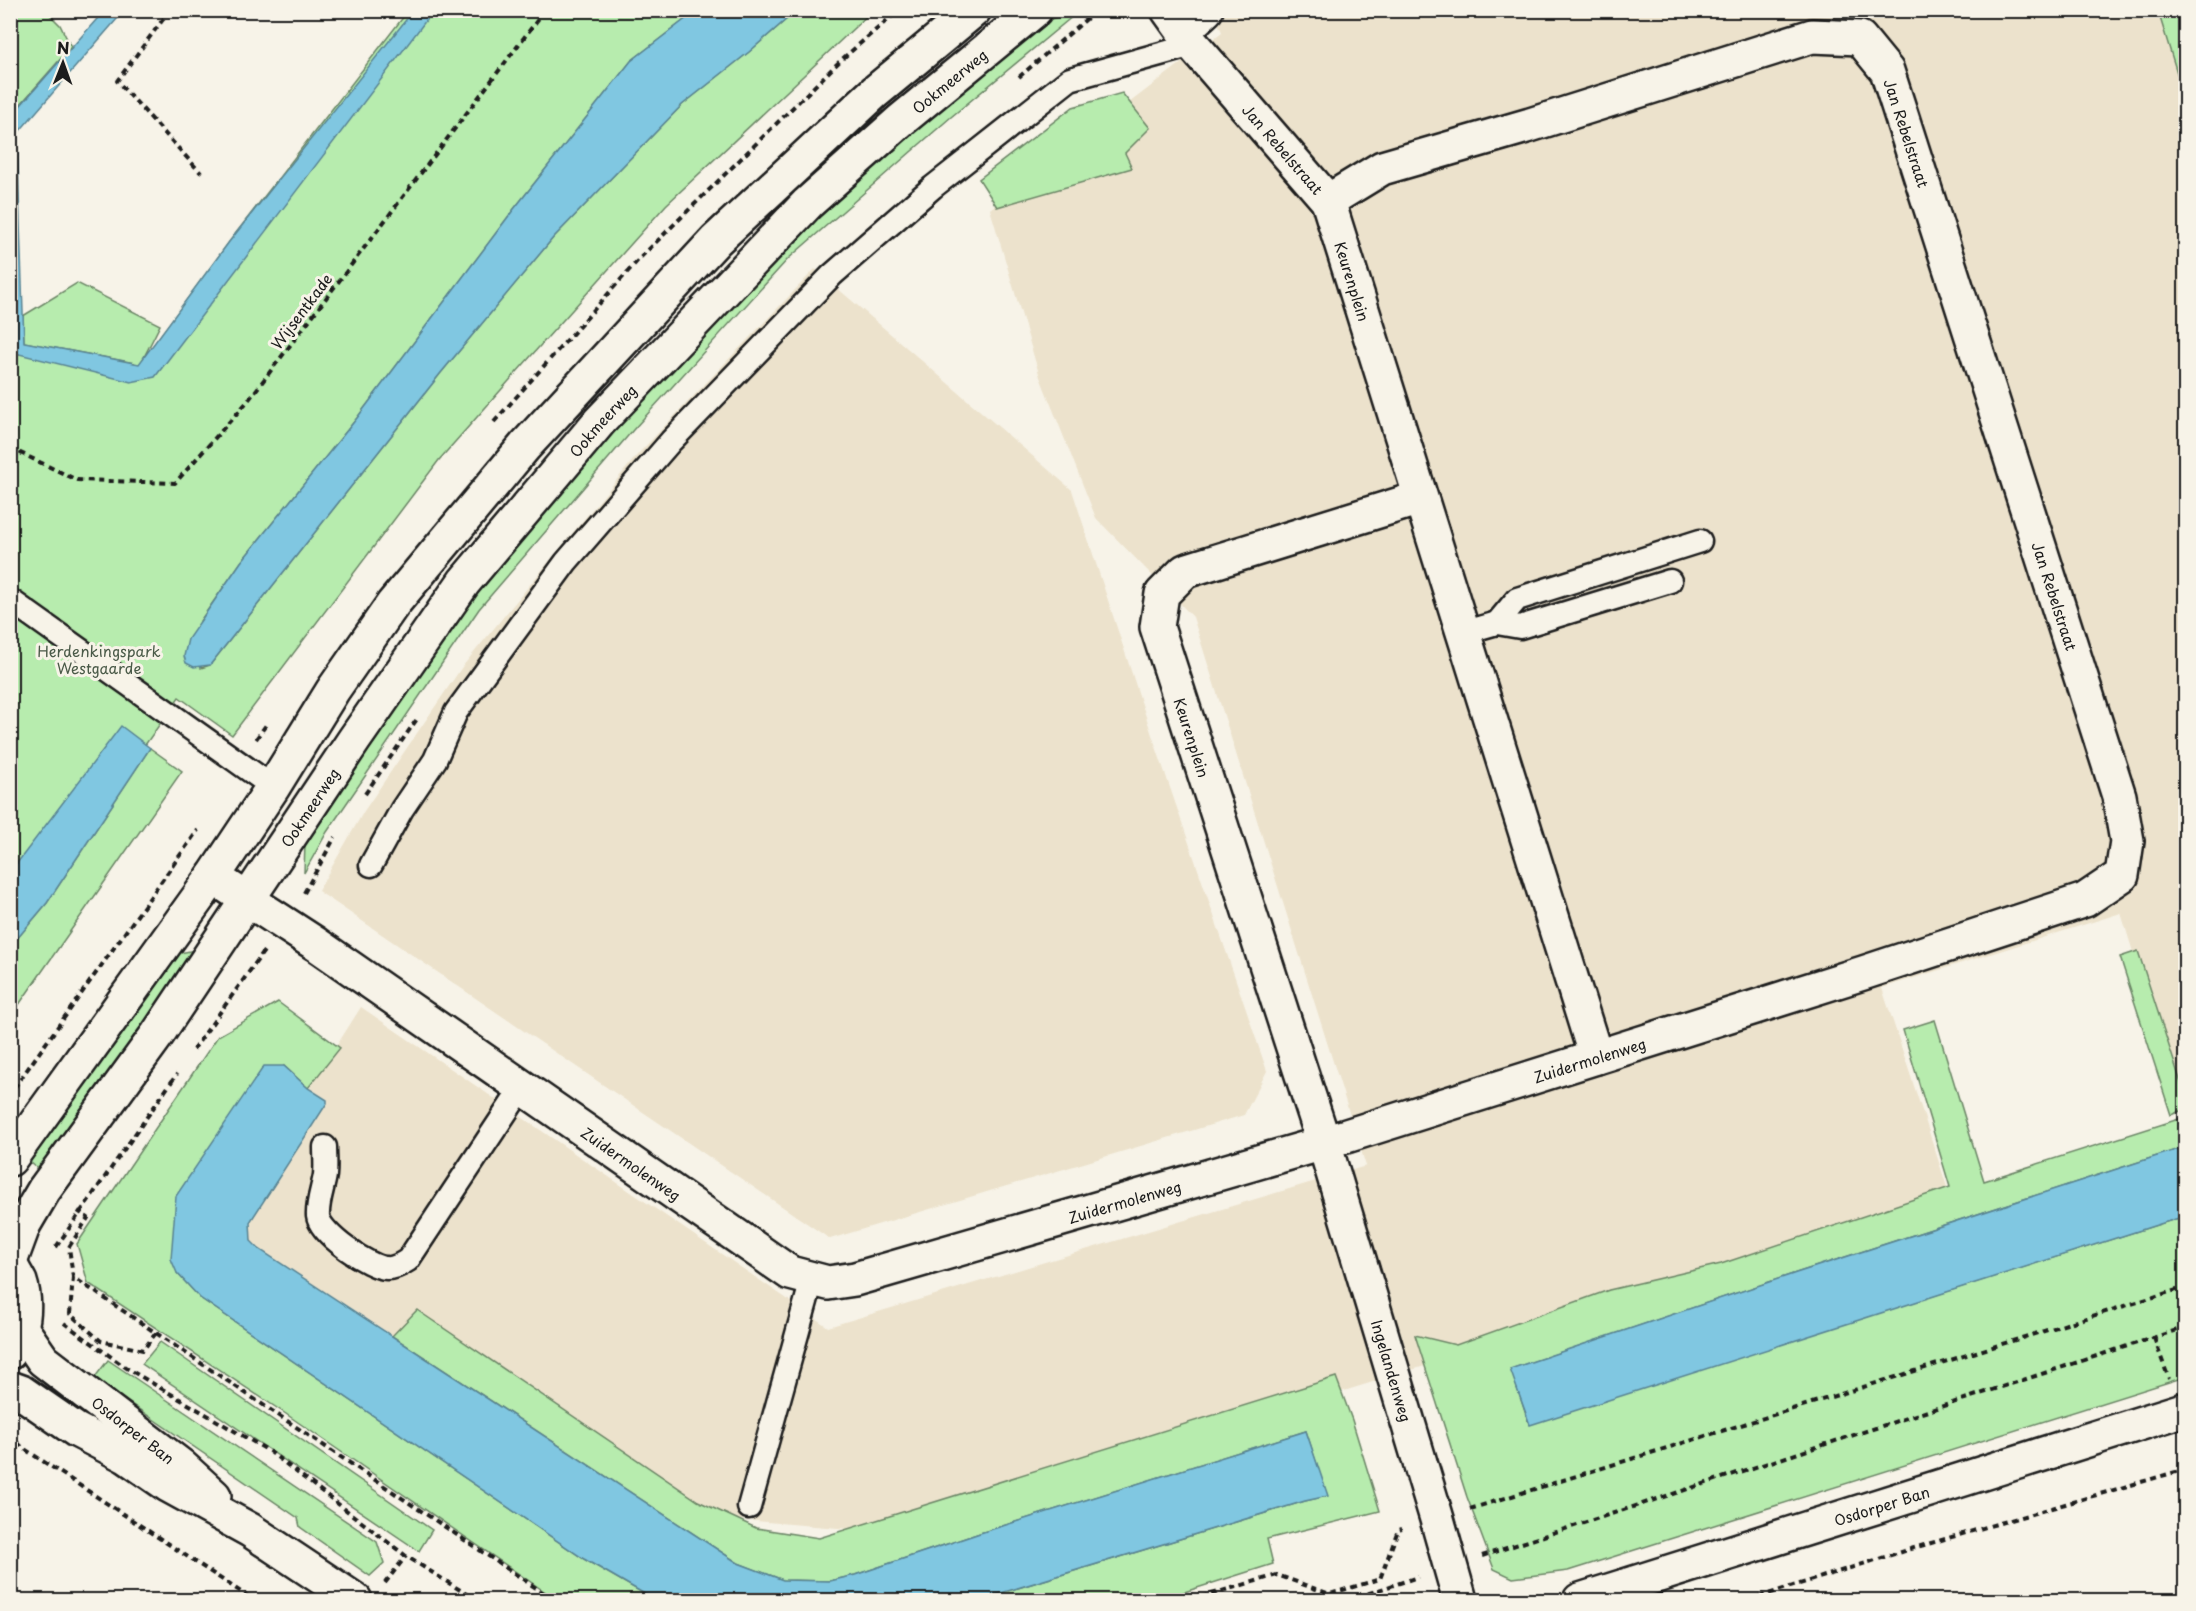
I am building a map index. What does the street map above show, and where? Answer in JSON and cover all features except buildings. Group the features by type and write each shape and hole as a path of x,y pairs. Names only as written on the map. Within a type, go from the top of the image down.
{"street":[{"path":"10,1159 213,877 273,787 333,690 393,604 525,446 716,240 875,92 974,10"},
{"name":"Ookmeerweg","path":"10,1263 24,1224 44,1190 157,1035 247,898 465,582 599,422 808,203 900,121 1035,10"},
{"name":"Jan Rebelstraat","path":"1188,24 1328,201 1382,168 1530,125 1812,36 1860,38 1887,71 2119,796 2127,841 2122,875 2085,900"},
{"name":"Keurenplein","path":"1328,201 1596,1057"},
{"name":"Keurenplein","path":"1324,1143 1157,627 1160,605 1162,594 1185,571 1420,498"},
{"path":"213,877 247,898"},
{"name":"Zuidermolenweg","path":"247,898 790,1273 828,1283 855,1279 1324,1143 1852,977 2085,900"},
{"name":"Ingelandenweg","path":"1324,1143 1460,1600"},
{"path":"10,1263 20,1282 24,1305 16,1340"},
{"name":"Osdorper Ban","path":"16,1340 180,1465 250,1530"},
{"name":"Osdorper Ban","path":"10,1388 21,1392 76,1430 126,1456 168,1485 366,1596"},
{"name":"Osdorper Ban","path":"1580,1600 2184,1416"}],"lane":[{"path":"371,865 402,809 435,760 456,712 566,562 671,441 832,275 933,187 1070,79 1188,24"},
{"path":"1497,622 1517,599 1700,541"},
{"path":"1462,633 1497,622 1520,627 1670,581"},
{"path":"10,600 273,787"},
{"path":"325,1147 325,1173 318,1217 322,1226 331,1238 374,1264 386,1268 399,1265 408,1260 522,1088"},
{"path":"749,1507 812,1280"}],"path":[{"path":"170,10 117,81 201,173"},
{"name":"Wijsentkade","path":"10,448 77,480 174,483 247,402 544,10"},
{"path":"10,1092 182,852"},
{"path":"79,1212 88,1218 69,1246 73,1277 70,1314 101,1341 143,1350 156,1333"},
{"path":"73,1277 554,1600"},
{"path":"1191,1600 1277,1575 1330,1594 1380,1579 1398,1530 2186,1287"},
{"path":"61,1321 128,1369 268,1451 406,1556 476,1600"},
{"path":"1348,1600 2186,1328"},
{"path":"2154,1338 2184,1416"},
{"path":"10,1435 23,1448 253,1600"},
{"path":"1749,1600 1907,1550 2186,1469"},
{"path":"366,1596 406,1556"},
{"path":"1330,1594 1332,1600"}],"shaded area":[{"path":"1213,11 2175,11 2186,45 2185,1121 2121,913 1882,988 1949,1193 1725,1273 1173,1444 898,1533 707,1517 236,1256 230,1214 361,1007 828,1327 1366,1166 1193,617 1096,518 1040,377 990,209 1222,32"},
{"path":"815,269 1072,490 1152,735 1267,1071 1244,1115 830,1239 318,891 364,811 462,667 638,454"}],"green space":[{"path":"11,11 46,11 60,25 71,47 19,106 11,101"},
{"name":"Herdenkingspark Westgaarde","path":"408,11 696,11 631,61 514,209 357,418 241,562 200,621 201,668 210,665 440,374 553,238 682,105 796,11 872,11 666,205 439,460 232,735 179,697 11,934 10,279 14,353 135,363 24,342 23,316 77,283 160,325 143,359 229,242"},
{"path":"1079,11 951,117 788,259 633,430 479,609 327,832 304,873 305,843 375,723 578,461 814,214 1044,21"},
{"path":"2158,11 2185,11 2185,99"},
{"path":"1122,93 1150,128 1125,153 1132,168 997,207 979,179 1073,107"},
{"path":"150,748 182,771 11,1016 11,946 47,903"},
{"path":"200,949 43,1173 24,1157 154,984 180,953"},
{"path":"2138,951 2185,1095 2185,1109 2171,1115 2120,957"},
{"path":"278,1002 340,1048 308,1088 284,1066 177,1273 200,1298 584,1559 655,1600 557,1600 286,1414 88,1283 77,1244 218,1036"},
{"path":"1935,1020 1984,1181 2185,1117 2185,1147 1796,1273 1511,1369 1529,1424 2185,1216 2185,1377 1568,1571 1513,1578 1494,1569 1467,1497 1415,1335 1456,1345 1609,1290 1721,1264 1950,1187 1903,1030"},
{"path":"417,1310 698,1501 756,1528 819,1538 1336,1377 1380,1511 1267,1539 1273,1564 1159,1600 978,1600 1327,1496 1306,1431 980,1533 855,1575 830,1581 783,1580 738,1563 392,1336"},
{"path":"160,1342 432,1530 419,1551 142,1364"},
{"path":"108,1360 377,1542 384,1563 370,1576 300,1527 298,1518 115,1393 111,1399 89,1385"}],"water":[{"path":"104,11 124,11 17,134 24,342 139,364 229,242 413,11 433,11 155,377 131,382 11,352 11,101 20,106"},
{"path":"696,11 796,11 682,105 553,238 440,374 210,665 194,667 186,663 184,656 188,639 241,562 357,418 514,209 631,61"},
{"path":"121,726 150,748 47,903 11,946 11,871"},
{"path":"264,1066 284,1066 308,1088 327,1100 327,1103 250,1222 251,1241 259,1249 738,1563 783,1580 830,1581 1306,1431 1328,1496 978,1600 655,1600 584,1559 200,1298 177,1273 171,1259 176,1196"},
{"path":"2185,1147 2185,1216 1530,1425 1510,1369 1796,1273"}]}
